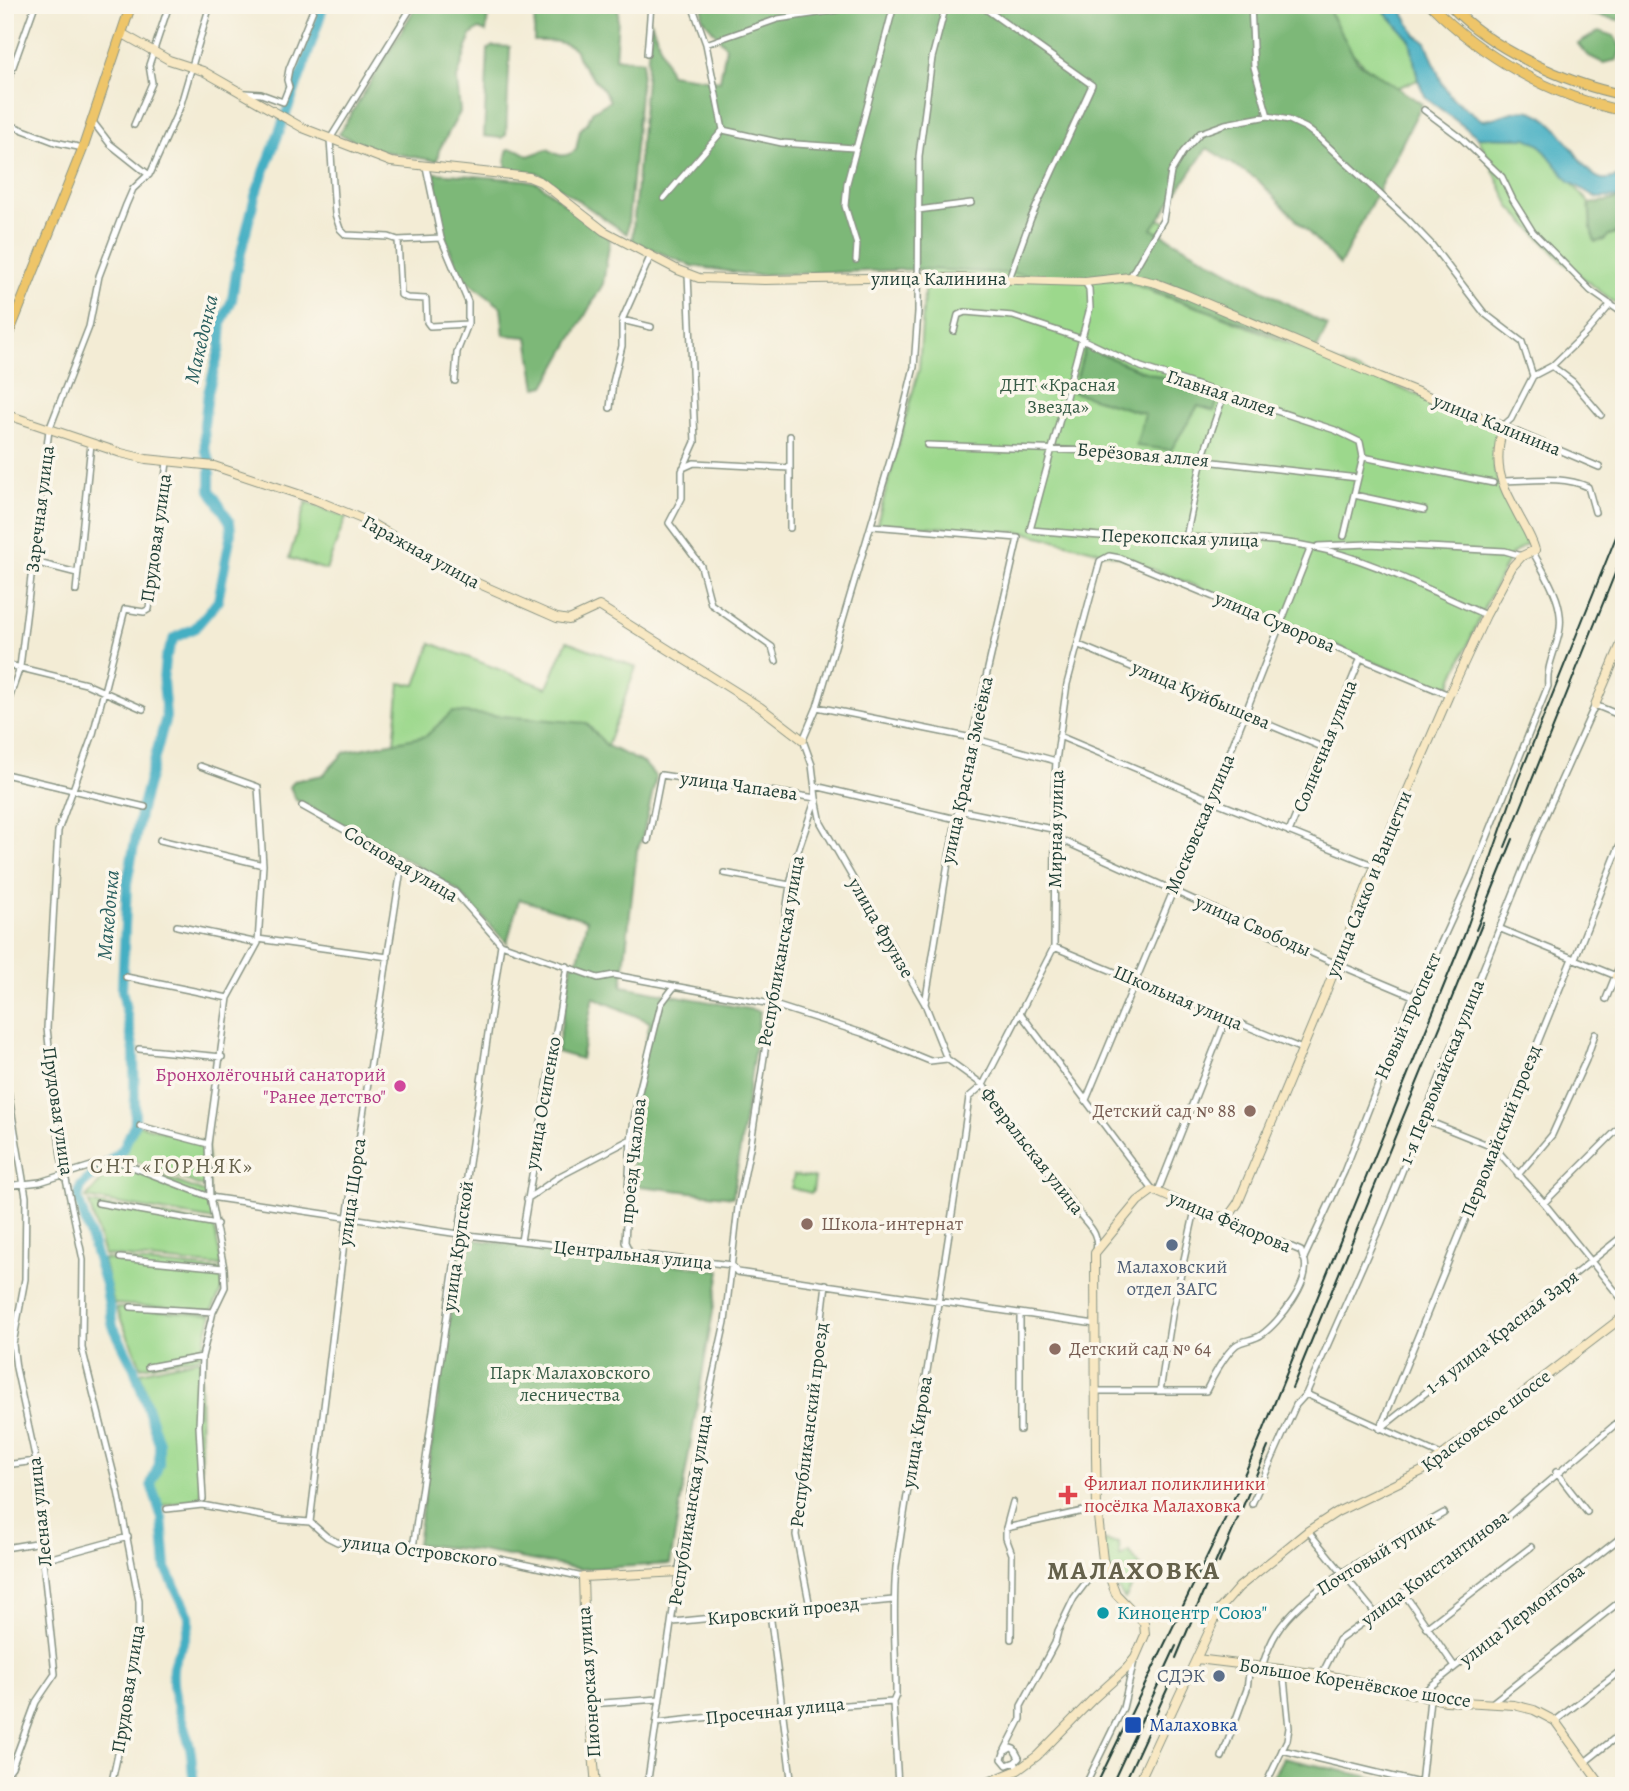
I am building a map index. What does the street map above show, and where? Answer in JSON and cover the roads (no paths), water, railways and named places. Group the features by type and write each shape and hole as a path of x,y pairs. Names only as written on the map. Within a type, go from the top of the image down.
{"main road":[{"path":"5,343 93,122 131,5"},
{"path":"1431,5 1455,30 1492,57 1556,89 1601,106 1624,111"},
{"path":"1450,5 1463,19 1498,44 1565,78 1624,95"},
{"name":"улица Калинина","path":"123,33 155,53 178,64 193,67 284,118 391,162 529,177 541,182 604,231 699,278 765,280 918,277 1085,282 1130,277 1156,283 1187,295 1503,426"},
{"name":"Гаражная улица","path":"5,414 91,444 146,459 211,466 277,486 352,514 459,575 557,618 569,620 592,608 605,608 761,708 803,740"},
{"path":"1503,426 1497,482 1533,544 1533,552 1522,556"},
{"name":"улица Сакко и Ванцетти","path":"1228,1217 1238,1203 1375,866 1449,695 1486,615 1512,567 1522,556"},
{"name":"1-я Первомайская улица","path":"1595,705 1624,637"},
{"path":"1616,976 1624,984"},
{"path":"979,1786 1002,1782 1017,1766 1048,1746 1135,1658 1145,1635 1146,1626 1116,1594 1102,1560 1097,1508 1095,1254 1138,1201 1155,1190"},
{"name":"улица Фёдорова","path":"1155,1190 1195,1210 1212,1216 1228,1217"},
{"name":"Красковское шоссе","path":"1137,1786 1215,1618 1228,1598 1308,1531 1337,1513 1422,1471 1624,1316"},
{"name":"улица Островского","path":"583,1577 680,1572"},
{"name":"Пионерская улица","path":"583,1577 596,1786"},
{"name":"Большое Коренёвское шоссе","path":"1197,1659 1322,1674 1426,1698 1534,1710 1555,1721"},
{"path":"1555,1721 1602,1786"}],"street":[{"path":"5,89 35,5"},
{"path":"134,125 152,83 148,69 169,5"},
{"name":"Заречная улица","path":"5,712 20,667 49,430 89,327 99,276 126,205 133,189 149,175 180,107 210,5"},
{"path":"242,94 261,94 283,102 289,87 289,69 315,5"},
{"path":"413,5 330,139 335,214 340,229 346,236 389,237 398,240 441,238"},
{"path":"647,54 651,5"},
{"path":"692,5 706,44 723,130"},
{"path":"706,44 778,19 838,10 846,5"},
{"path":"856,260 857,245 845,206 847,183 854,148 894,5"},
{"path":"803,740 817,707 872,526 914,367 918,312 919,156 928,84 946,5"},
{"path":"980,5 1092,85 1031,218 1009,279"},
{"path":"1251,5 1254,67 1268,116"},
{"path":"5,61 14,65"},
{"path":"1424,110 1460,137 1502,177 1533,232 1591,291 1624,314"},
{"path":"1130,277 1163,220 1171,172 1183,152 1200,133 1225,124 1268,116 1289,120 1312,133 1431,244 1484,313 1521,342 1533,376"},
{"path":"93,122 110,144 149,175"},
{"path":"5,123 55,142 83,148"},
{"path":"723,130 782,143 854,148"},
{"path":"664,198 723,130"},
{"path":"426,167 441,238 467,295 468,324 457,352 455,382"},
{"path":"918,211 971,203"},
{"path":"398,240 401,295 426,299 427,322 430,326 468,324"},
{"path":"610,408 622,346 622,320 651,255"},
{"path":"688,274 695,442 683,468 682,498 669,523 701,566 711,604 772,647 776,661"},
{"path":"1052,448 1082,339 1090,299 1085,282"},
{"path":"1503,426 1511,419 1533,376 1552,366 1611,304"},
{"name":"Главная аллея","path":"954,331 958,315 965,312 1013,316 1082,339 1141,367 1335,430 1360,442 1363,457"},
{"path":"622,320 652,327"},
{"path":"1552,366 1573,382 1601,415"},
{"path":"1186,538 1202,459 1224,394"},
{"name":"улица Калинина","path":"1503,426 1599,467"},
{"path":"790,436 790,528"},
{"path":"76,591 91,444"},
{"name":"Берёзовая аллея","path":"927,445 1052,448 1202,459 1359,478"},
{"name":"Перекопская улица","path":"1052,448 1030,530 1118,537 1229,537 1311,547 1338,554 1395,576 1486,615"},
{"path":"1344,536 1363,457 1497,482 1561,480 1583,485 1588,487 1595,512"},
{"name":"Прудовая улица","path":"111,1786 131,1694 139,1629 138,1589 82,1348 83,1260 65,1175 53,1094 47,1027 58,831 105,692 125,609 144,612 149,608 167,462"},
{"path":"683,468 694,463 790,468"},
{"path":"1354,495 1424,510"},
{"name":"улица Красная Змеёвка","path":"872,526 1018,538 972,738 925,1004"},
{"path":"1311,547 1369,544 1505,551 1522,556"},
{"name":"Московская улица","path":"1086,1100 1246,714 1311,547"},
{"name":"Новый проспект","path":"1160,1391 1206,1391 1236,1345 1260,1336 1284,1315 1306,1273 1304,1258 1343,1172 1413,996 1435,956 1472,875 1548,686 1547,673 1560,632 1560,615 1554,592 1533,552"},
{"name":"улица Суворова","path":"1100,561 1109,556 1120,558 1449,695"},
{"name":"Мирная улица","path":"982,1085 1055,947 1055,836 1052,829 1056,761 1068,684 1100,561"},
{"path":"34,562 77,573"},
{"name":"улица Куйбышева","path":"1079,645 1322,747"},
{"name":"Солнечная улица","path":"1289,832 1360,660"},
{"path":"5,664 86,684 143,709"},
{"path":"1595,705 1624,717"},
{"name":"1-я Первомайская улица","path":"1252,1504 1296,1405 1306,1394 1381,1224 1538,832 1595,705"},
{"path":"817,707 972,738 1056,761"},
{"path":"1059,736 1375,866"},
{"name":"Республиканская улица","path":"647,1786 696,1454 725,1322 738,1206 751,1143 790,885 796,857 816,797 812,765 803,740"},
{"path":"200,766 258,787 262,865 258,941 228,998 208,1144 210,1197 217,1224 225,1287 214,1312 202,1357 199,1426 203,1499"},
{"path":"5,774 141,806"},
{"name":"улица Чапаева","path":"648,841 662,775 816,797"},
{"name":"улица Чапаева","path":"815,786 956,819"},
{"name":"улица Фрунзе","path":"816,797 821,823 829,840 925,1004 947,1059"},
{"name":"Сосновая улица","path":"302,806 455,892 501,944"},
{"path":"958,810 1052,829"},
{"name":"Первомайский проезд","path":"1380,1429 1624,834"},
{"name":"улица Свободы","path":"1055,836 1413,996"},
{"path":"160,840 262,865"},
{"name":"улица Щорса","path":"310,1522 347,1218 402,863"},
{"path":"724,873 790,885"},
{"path":"177,926 258,941 388,957"},
{"path":"1501,929 1616,976"},
{"path":"501,944 567,966"},
{"name":"улица Крупской","path":"414,1548 501,944"},
{"name":"Школьная улица","path":"1055,947 1302,1049"},
{"path":"1606,999 1624,954"},
{"name":"Февральская улица","path":"567,966 598,978 614,975 771,1004 862,1033 930,1060 947,1059 982,1085 1095,1231 1095,1254"},
{"name":"улица Осипенко","path":"521,1241 567,966"},
{"path":"126,977 228,998"},
{"name":"проезд Чкалова","path":"631,1255 625,1242 631,1139 645,1065 661,1004 674,986"},
{"path":"5,989 5,1027"},
{"path":"1021,1014 1155,1190 1226,1019"},
{"path":"1518,1175 1552,1135 1595,1034"},
{"path":"139,1049 222,1057"},
{"name":"Лесная улица","path":"5,1073 27,1208 25,1279 13,1344 36,1461 41,1542 55,1674 36,1702 12,1767 5,1776"},
{"name":"улица Кирова","path":"898,1786 893,1702 896,1695 896,1623 893,1600 900,1537 937,1301 953,1223 970,1097 982,1085"},
{"path":"1423,1119 1495,1148 1544,1203 1624,1302"},
{"path":"1544,1203 1624,1123"},
{"path":"140,1126 208,1144"},
{"path":"527,1199 560,1176 631,1139"},
{"name":"Центральная улица","path":"117,1161 210,1197 459,1234 732,1265 737,1272 1095,1324"},
{"path":"5,1186 24,1185 101,1163"},
{"path":"99,1203 217,1224"},
{"path":"1095,1391 1160,1391 1173,1309 1195,1210"},
{"name":"улица Фёдорова","path":"1228,1217 1240,1225 1301,1251 1304,1258"},
{"name":"1-я улица Красная Заря","path":"1380,1429 1624,1235"},
{"path":"120,1258 224,1268"},
{"name":"Республиканский проезд","path":"810,1607 796,1535 826,1284"},
{"path":"131,1307 214,1312"},
{"path":"1020,1314 1020,1430"},
{"path":"148,1367 202,1357"},
{"path":"1306,1394 1443,1455"},
{"name":"улица Константинова","path":"1322,1674 1339,1640 1487,1534 1556,1472 1624,1417"},
{"path":"5,1465 36,1461"},
{"path":"1556,1472 1587,1512"},
{"path":"1011,1639 1012,1554 1006,1538 1006,1528 1013,1502"},
{"name":"улица Островского","path":"167,1509 202,1505 283,1520 310,1522 337,1542 490,1557 583,1577"},
{"path":"1006,1528 1097,1508"},
{"name":"Почтовый тупик","path":"1262,1667 1270,1643 1278,1630 1306,1600 1342,1573 1444,1513"},
{"path":"1308,1531 1375,1613"},
{"name":"улица Лермонтова","path":"1426,1698 1426,1690 1624,1535"},
{"path":"44,1560 128,1537"},
{"path":"5,1548 41,1542"},
{"path":"1426,1628 1531,1547"},
{"path":"1004,1752 1014,1749 1020,1758 1017,1766 1004,1763 1004,1752 1021,1719 1021,1706 1055,1643 1074,1598 1102,1560"},
{"path":"1403,1592 1455,1667"},
{"name":"Кировский проезд","path":"673,1622 893,1600"},
{"path":"1491,1704 1618,1603"},
{"path":"770,1613 792,1786"},
{"path":"1086,1786 1123,1708 1135,1658"},
{"path":"1222,1757 1247,1689 1250,1665"},
{"path":"1265,1786 1289,1728 1283,1668"},
{"path":"1555,1721 1624,1668"},
{"path":"1421,1784 1426,1698"},
{"path":"589,1704 659,1699"},
{"name":"Просечная улица","path":"657,1723 784,1709 893,1702"},
{"path":"1585,1762 1624,1731"},
{"path":"1282,1750 1432,1786"}],"water":[{"path":"1379,5 1403,5 1404,15 1416,35 1426,42 1442,83 1452,98 1482,120 1525,110 1543,116 1563,135 1594,175 1605,179 1624,175 1624,197 1597,198 1569,181 1540,145 1527,138 1478,137 1426,98 1418,80 1410,40"}],"waterway":[{"name":"Македонка","path":"195,1786 190,1748 175,1698 173,1678 175,1661 188,1631 189,1616 166,1568 162,1518 151,1484 159,1464 159,1443 134,1368 113,1326 105,1284 78,1198 81,1186 123,1149 135,1123 134,1051 122,990 127,883 141,809 166,717 163,681 165,659 174,638 195,628 218,601 231,533 230,522 210,490 210,461 205,449 204,425 208,393 220,348 222,322 232,300 255,196 324,5"}],"railway":[{"path":"1096,1786 1225,1519 1264,1429 1464,936 1518,780 1624,517"},
{"path":"1505,847 1624,551"},
{"path":"1476,930 1513,839"},
{"path":"1292,1388 1483,922"},
{"path":"1219,1563 1268,1447"},
{"path":"1176,1658 1220,1552"},
{"path":"1111,1786 1176,1646"},
{"path":"1123,1786 1170,1683"}],"place":[{"name":"Бронхолёгочный санаторий \"Ранее детство\"","path":"400,1086"},
{"name":"Детский сад № 88","path":"1250,1111"},
{"name":"Школа-интернат","path":"807,1224"},
{"name":"Малаховский отдел ЗАГС","path":"1172,1245"},
{"name":"Детский сад № 64","path":"1055,1349"},
{"name":"Филиал поликлиники посёлка Малаховка","path":"1068,1495"},
{"name":"Киноцентр \"Союз\"","path":"1103,1613"},
{"name":"СДЭК","path":"1219,1676"},
{"name":"Малаховка","path":"1133,1725"}],"district":[{"name":"СНТ «ГОРНЯК»","path":"172,1166"},
{"name":"МАЛАХОВКА","path":"1134,1570"}],"park label":[{"name":"ДНТ «Красная Звезда»","path":"1058,396"},
{"name":"Парк Малаховского лесничества","path":"570,1384"}]}
